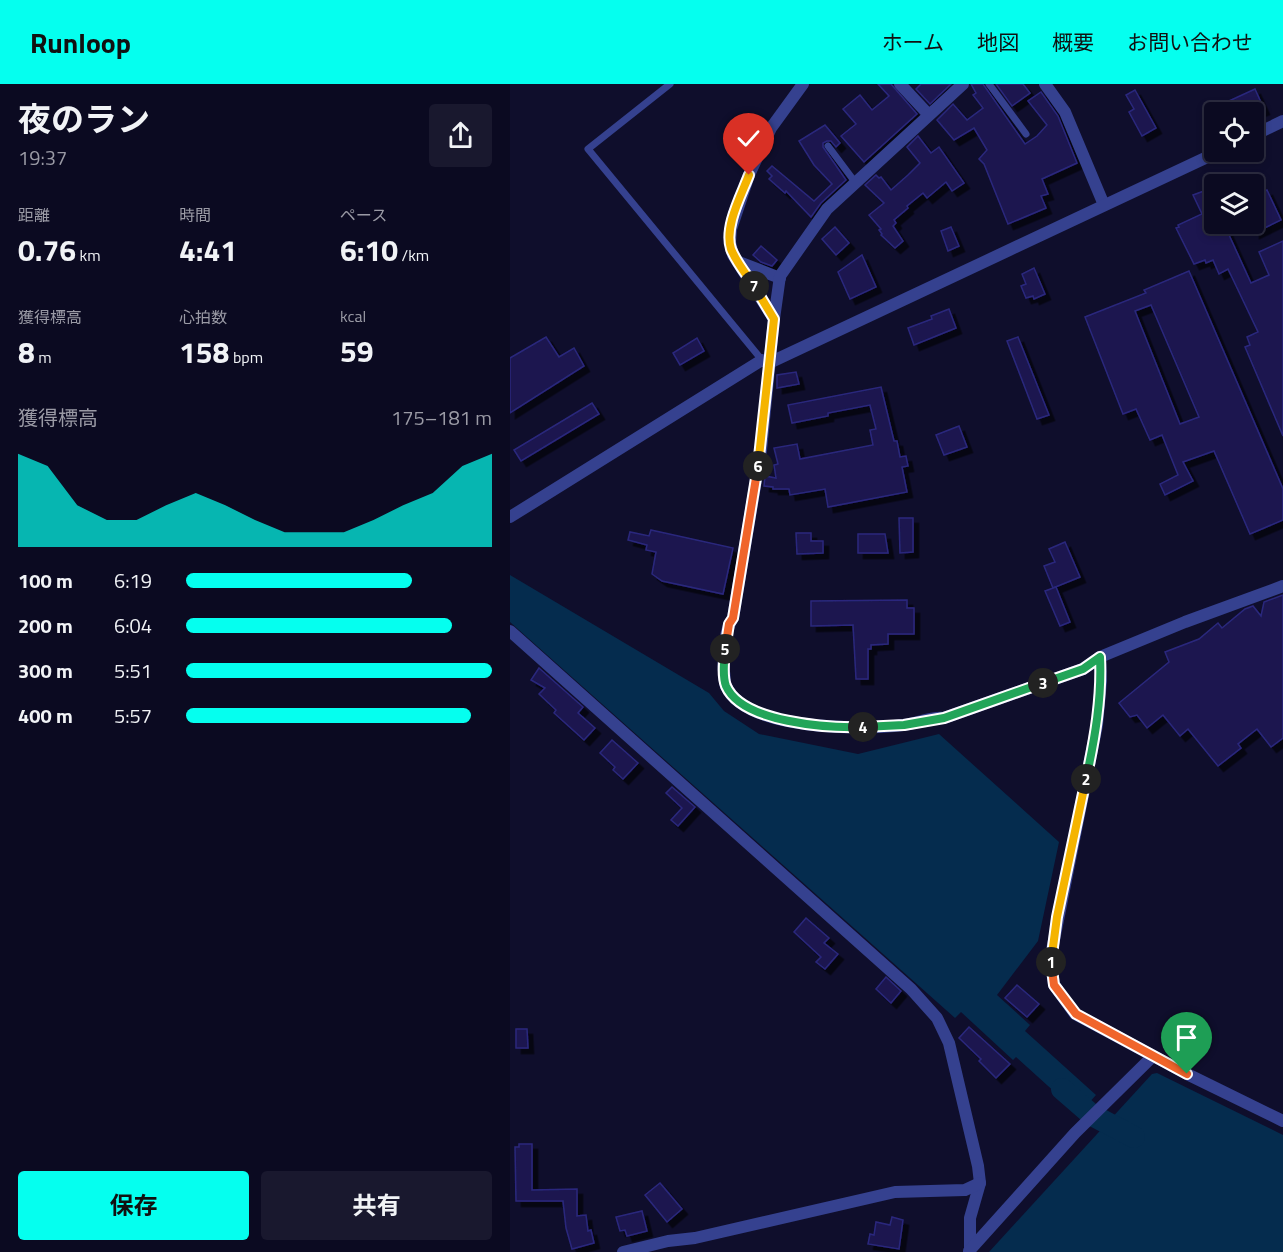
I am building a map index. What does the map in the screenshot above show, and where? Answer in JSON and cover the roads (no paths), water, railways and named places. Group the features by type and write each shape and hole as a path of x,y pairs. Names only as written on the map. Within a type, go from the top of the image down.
{"street":[{"path":"774,319 734,255 730,242 734,216 745,185 771,128 803,84"},
{"path":"900,84 928,114"},
{"path":"963,84 827,209 780,278 765,362 761,450 733,618 727,632 723,662 726,686 740,702 754,711 818,726 845,728 904,725 944,718 1083,669 1100,657 1185,622 1283,586"},
{"path":"1045,84 1065,112 1104,205"},
{"path":"1264,130 1283,121"},
{"path":"510,517 765,362 1204,159"},
{"path":"739,262 780,278"},
{"path":"510,632 911,989 929,1008 942,1028 951,1050 978,1166 980,1183 970,1218 969,1251"},
{"path":"1100,657 1101,681 1096,725 1052,950 1054,985 1076,1014 1153,1056 1283,1121"},
{"path":"969,1251 1075,1133 1153,1056"},
{"path":"623,1252 668,1241 695,1238 895,1192 965,1190 980,1183"}],"lane":[{"path":"670,84 588,149 765,362"},
{"path":"989,84 1026,134"},
{"path":"828,146 855,182"}],"water":[{"path":"510,575 709,693 724,711 759,734 858,754 939,734 1059,842 1038,941 997,995 1030,1025 1025,1031 1096,1095 1079,1114 1016,1057 1013,1060 961,1012 955,1018 510,622"},
{"path":"1157,1073 1283,1135 1283,1252 989,1252 1152,1074"}],"waterway":[{"path":"1062,1089 1092,1115 1134,1137"}]}
